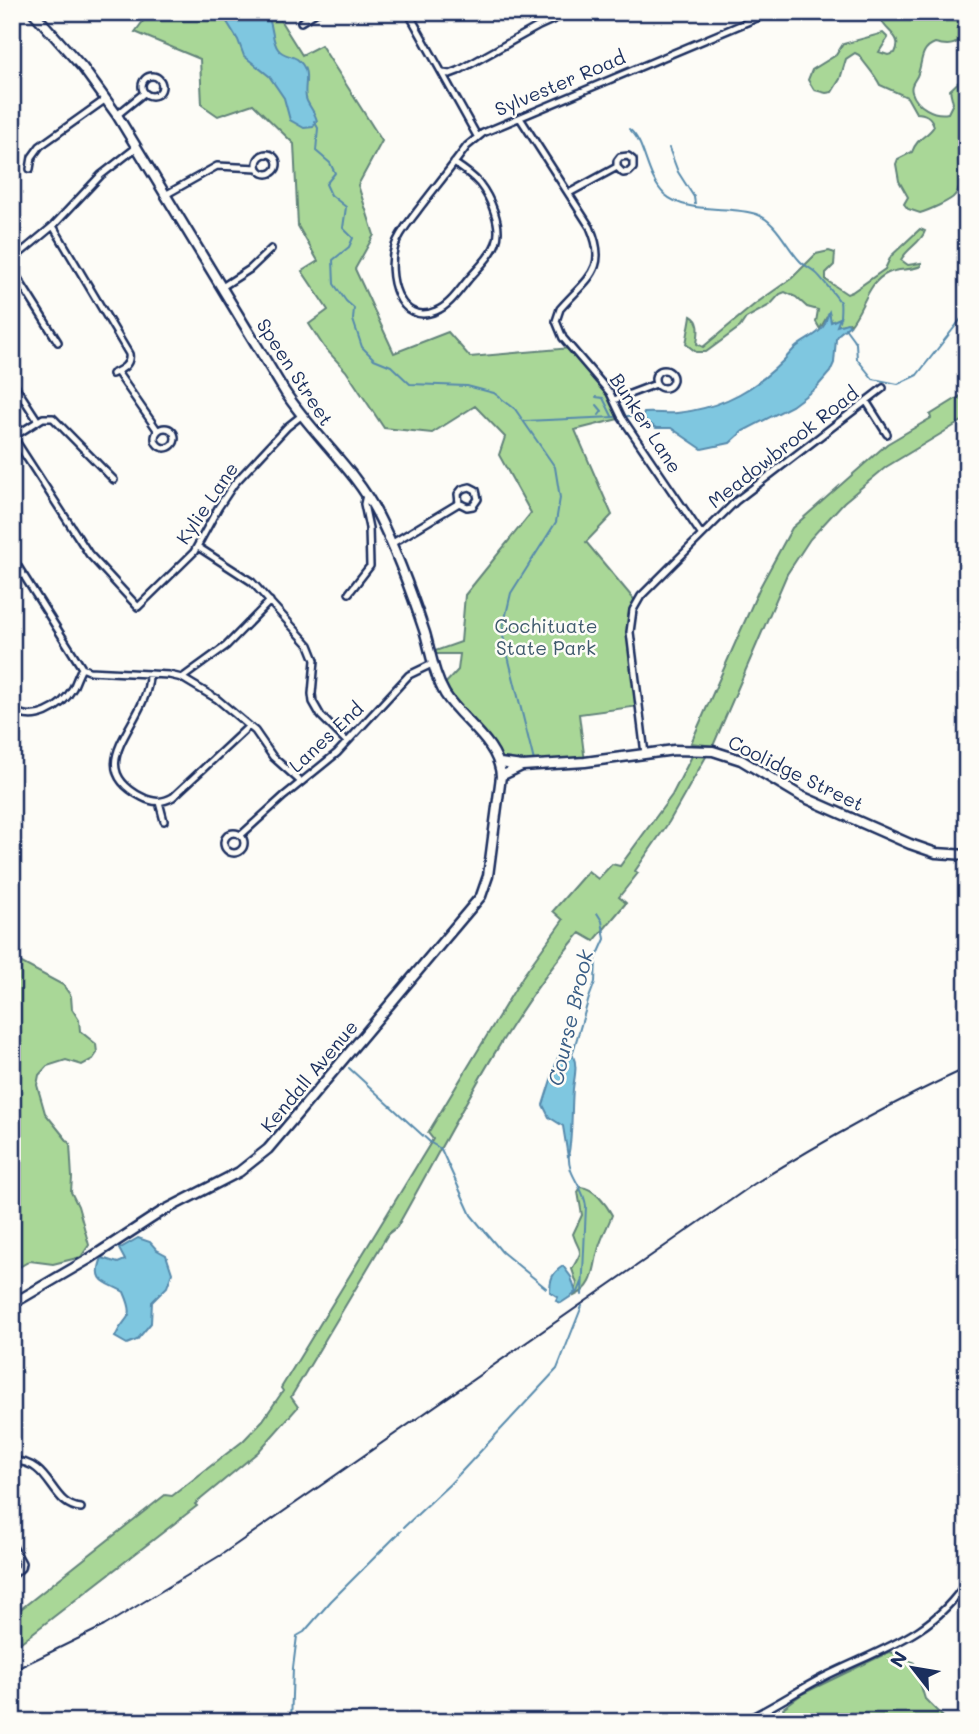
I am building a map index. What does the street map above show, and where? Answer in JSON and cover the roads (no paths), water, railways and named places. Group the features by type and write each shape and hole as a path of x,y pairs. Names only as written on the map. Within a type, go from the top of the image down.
{"main road":[{"name":"Speen Street","path":"33,12 83,68 106,99 138,146 301,416 366,495 391,544 445,694 500,763"},
{"name":"Coolidge Street","path":"500,763 522,766 585,762 687,749 724,754 745,762 807,800 910,844 936,853 967,855"},
{"name":"Kendall Avenue","path":"12,1304 89,1259 160,1212 248,1166 268,1149 481,896 488,876 502,776 500,763"},
{"name":"Coolidge Street","path":"502,776 522,766"}],"street":[{"path":"301,22 317,12"},
{"path":"408,12 477,136"},
{"path":"443,73 458,71 570,12"},
{"name":"Sylvester Road","path":"454,163 472,176 483,189 497,224 498,239 491,252 448,303 435,312 419,313 411,310 396,293 393,253 401,234 454,163 477,136 772,12"},
{"path":"117,115 144,93"},
{"path":"30,169 32,157 40,146 106,99"},
{"name":"Bunker Lane","path":"520,118 590,227 597,244 599,258 587,279 560,309 557,328 566,343 614,400 622,418 701,534"},
{"path":"12,260 53,226 93,183 138,146"},
{"path":"167,194 217,166 258,168"},
{"path":"569,193 617,167"},
{"path":"53,226 129,354 128,363 114,373 158,431"},
{"path":"222,287 250,269 271,249"},
{"path":"12,269 58,342"},
{"path":"12,381 40,420"},
{"path":"614,400 656,384"},
{"name":"Meadowbrook Road","path":"645,754 630,632 631,617 641,596 747,491 883,388"},
{"path":"866,401 887,434"},
{"name":"Kylie Lane","path":"13,436 89,554 138,607 198,547 234,484 287,427 301,416"},
{"path":"13,436 40,420 52,418 114,480"},
{"path":"349,593 370,566 369,528 364,504 366,495"},
{"path":"391,544 459,503"},
{"path":"198,547 244,575 304,638 314,653 313,702 321,716 347,742"},
{"path":"12,557 82,668 89,671 182,678 217,699 249,726 268,750 301,782"},
{"path":"182,678 226,646 270,601"},
{"name":"Lanes End","path":"241,835 327,762 410,675 432,664"},
{"path":"12,709 22,715 33,716 49,710 69,694 82,668"},
{"path":"149,674 146,697 117,751 115,766 119,778 132,791 148,800 168,800 178,793 249,726"},
{"path":"159,802 164,821"},
{"path":"12,1461 24,1462 39,1469 65,1502 75,1508 81,1508"},
{"path":"12,1545 22,1563 21,1568 12,1576"},
{"path":"742,1722 825,1676 897,1644 925,1628 954,1599 967,1581"}],"water":[{"path":"221,12 266,12 278,49 297,59 305,69 307,101 317,121 313,127 304,128 290,120 284,98 269,76 244,56"},
{"path":"829,312 831,322 840,318 837,326 847,323 850,325 836,339 834,363 830,372 816,388 792,406 743,431 730,443 702,449 671,428 656,428 642,418 644,413 673,413 711,406 741,393 769,374 796,347 820,330"},
{"path":"559,1054 573,1056 575,1064 568,1157 563,1126 549,1117 543,1105"},
{"path":"138,1238 150,1242 166,1255 172,1273 167,1287 152,1302 151,1323 137,1340 127,1344 115,1337 130,1313 128,1302 124,1292 100,1277 99,1266 102,1258 118,1263 125,1260 119,1249"},
{"path":"563,1266 571,1277 576,1293 561,1303 556,1301 558,1297 550,1292 550,1287 554,1274"}],"waterway":[{"name":"Course Brook","path":"314,121 318,128 316,151 330,163 335,173 326,184 331,195 346,207 343,228 353,238 349,247 333,260 334,284 354,308 353,320 362,347 374,359 391,366 410,384 467,386 494,393 515,409 555,467 560,498 556,522 511,593 502,632 534,761"},
{"path":"629,129 639,142 653,178 664,194 684,205 745,211 763,217 775,228 799,260 818,275 839,300 840,318"},
{"path":"669,148 695,204"},
{"path":"845,328 856,343 857,359 873,379 898,384 917,375 965,314 967,297"},
{"path":"596,397 603,398 612,416"},
{"path":"597,405 602,411 599,415"},
{"path":"627,416 641,416"},
{"path":"525,421 615,417"},
{"name":"Course Brook","path":"572,1055 595,982 596,959 605,939 602,921 597,913"},
{"path":"349,1068 431,1143 441,1149 471,1215 502,1252 546,1288"},
{"name":"Course Brook","path":"569,1155 571,1169 586,1206 582,1295"},
{"name":"Course Brook","path":"574,1293 578,1292 582,1282"},
{"name":"Course Brook","path":"404,1527 450,1484 557,1369 582,1306"},
{"name":"Course Brook","path":"291,1722 297,1636 304,1632 401,1531"}],"railway":[{"path":"12,1671 104,1626 221,1555 754,1184 912,1094 967,1068"}],"park label":[{"name":"Cochituate State Park","path":"546,637"}]}
